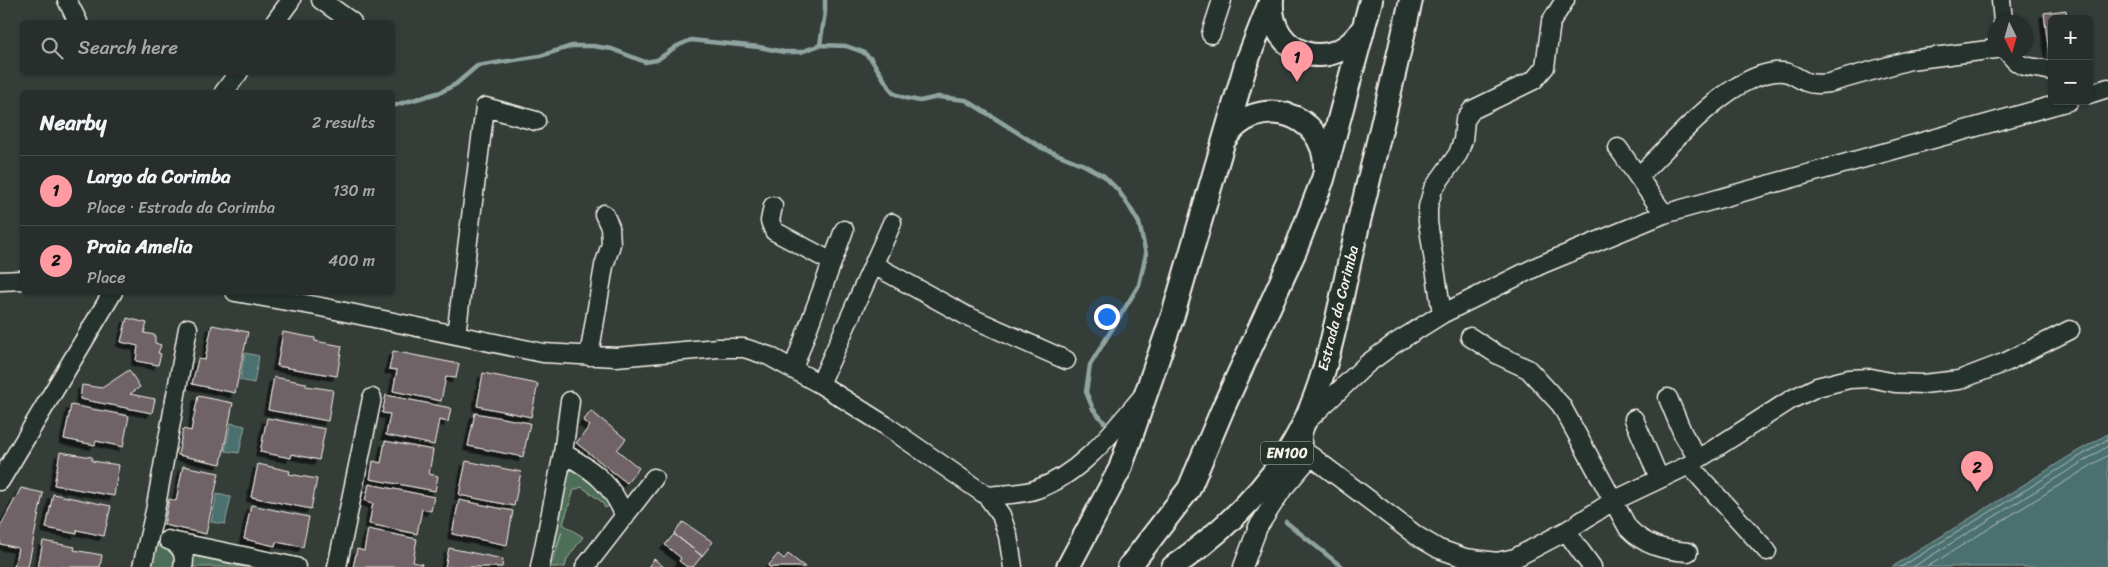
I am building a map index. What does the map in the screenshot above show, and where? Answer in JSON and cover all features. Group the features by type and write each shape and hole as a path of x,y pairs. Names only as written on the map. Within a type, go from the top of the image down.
{"main road":[{"path":"1271,0 1272,16 1278,31 1294,48 1309,54 1326,55 1341,50 1354,41 1369,10"},
{"path":"1069,565 1120,469 1173,316 1246,64 1271,0"},
{"name":"Estrada da Corimba","path":"1173,567 1241,511 1268,482 1289,451 1308,415 1321,378 1341,300 1412,0"},
{"path":"1129,567 1189,488 1224,406 1295,251 1323,179 1369,10"},
{"path":"1221,148 1229,133 1249,117 1274,112 1291,116 1306,124 1317,137 1324,153 1325,170 1323,179"}],"street":[{"path":"67,0 77,20"},
{"path":"276,20 291,0"},
{"path":"320,0 349,20"},
{"path":"1212,34 1222,0"},
{"path":"1442,314 1428,222 1428,207 1433,189 1458,154 1463,140 1465,120 1472,110 1534,80 1546,67 1551,22 1564,0"},
{"path":"2001,0 2002,15"},
{"path":"1638,177 1719,98 1758,76 1775,72 1791,73 1806,82 1815,84 1829,83 1910,60 1988,50"},
{"path":"2014,60 2025,68 2048,71"},
{"path":"226,90 237,75"},
{"path":"2093,93 2108,88"},
{"path":"2055,105 1664,214 1540,265 1442,314 1394,344 1367,364 1305,423 1302,445 1305,452 1417,536 1439,549 1465,558 1497,562 1515,558 1613,501 1694,462 1792,399 1817,387 1849,379 1871,378 1904,384 1959,380 2006,362 2070,330"},
{"path":"456,335 485,107 536,121"},
{"path":"1618,148 1664,214"},
{"path":"773,206 770,221 774,231 832,262"},
{"path":"588,356 604,266 611,244 610,227 604,214"},
{"path":"820,384 892,223"},
{"path":"793,369 844,230"},
{"path":"874,265 965,314 1066,360"},
{"path":"0,281 20,280"},
{"path":"0,481 111,295"},
{"path":"252,295 316,306 544,353 616,358 718,348 744,348 769,356 820,384 885,425 988,496 1001,515 1008,536 1013,567"},
{"path":"143,564 153,520 188,328"},
{"path":"1470,337 1498,355 1528,369 1561,404 1628,528 1648,544 1666,550 1688,552"},
{"path":"988,496 1035,490 1054,482 1070,471 1100,444 1146,392"},
{"path":"337,567 372,398"},
{"path":"1668,398 1694,462 1767,551"},
{"path":"540,567 563,453 570,401"},
{"path":"1634,419 1660,478"},
{"path":"563,453 583,464 604,481 619,502 625,517"},
{"path":"1243,567 1258,527 1282,490 1311,456"},
{"path":"586,567 654,478"},
{"path":"153,520 153,530 158,536 168,540 296,567"},
{"path":"1566,530 1592,567"},
{"path":"143,564 149,546 153,543 168,540 181,549 184,556 183,567"}],"green space":[{"path":"575,469 603,490 609,506 605,508 602,502 582,487 574,490 563,524 583,537 567,559 565,567 548,567 553,561 562,531 557,547 551,545 566,475 569,471"},
{"path":"162,545 177,554 175,567 152,567 150,563 153,549"},
{"path":"194,556 247,567 191,567"}],"water":[{"path":"245,353 259,356 254,383 240,380"},
{"path":"231,423 245,426 239,453 225,451"},
{"path":"2108,434 2108,567 1892,567 2076,452"},
{"path":"217,494 231,497 225,524 211,522"}],"building":[{"path":"2066,10 2067,15 2048,15 2048,46 2044,13"},
{"path":"127,318 147,323 144,333 155,335 155,343 161,345 158,353 161,354 158,365 136,361 138,346 121,342"},
{"path":"212,325 248,332 235,393 192,384 198,359 205,360"},
{"path":"283,332 315,338 315,341 342,346 337,376 277,366"},
{"path":"393,351 459,364 456,378 446,377 441,401 393,391 397,370 389,369"},
{"path":"129,370 140,387 130,394 155,399 152,413 80,399 82,385 102,388"},
{"path":"483,373 538,384 531,417 477,406"},
{"path":"274,377 306,383 306,386 333,390 328,421 268,410"},
{"path":"386,395 451,408 448,422 439,420 434,445 386,435 390,414 382,413"},
{"path":"198,396 233,403 221,464 178,455 183,429 191,431"},
{"path":"71,405 129,416 123,447 96,441 95,445 64,439"},
{"path":"591,411 626,439 617,450 639,468 627,483 576,443 590,426 583,421"},
{"path":"475,413 530,423 523,457 468,446"},
{"path":"267,418 325,429 319,460 292,454 291,458 260,452"},
{"path":"385,441 433,450 429,474 438,476 435,491 370,479 373,461 381,463"},
{"path":"60,452 92,457 92,461 119,465 114,496 54,485"},
{"path":"466,461 521,472 514,506 459,495"},
{"path":"258,464 290,471 289,474 317,479 311,509 251,497"},
{"path":"183,466 219,473 206,534 164,525 169,499 176,501"},
{"path":"369,484 434,497 431,511 422,509 417,534 369,524 373,503 365,501"},
{"path":"21,488 43,493 28,567 14,567 18,548 0,544 0,527"},
{"path":"53,494 111,506 104,536 77,530 77,534 46,528"},
{"path":"459,500 513,511 507,545 452,534"},
{"path":"251,505 309,517 303,547 276,542 275,546 244,539"},
{"path":"683,522 713,542 702,556 674,534"},
{"path":"368,529 417,539 413,562 422,564 421,567 353,567 357,549 364,551"},
{"path":"674,534 702,556 693,567 687,567 679,561 681,558 665,545"},
{"path":"43,541 75,547 74,550 102,555 100,567 38,567"},
{"path":"449,548 503,559 502,567 445,567"},
{"path":"778,554 784,559 788,554 805,567 768,566"},
{"path":"654,559 664,567 648,567"}],"waterway":[{"path":"820,45 825,0"},
{"path":"395,105 441,92 456,84 477,66 540,56 572,46 593,46 612,49 645,62 657,60 677,46 691,40 759,47 784,52 801,52 820,45 846,46 863,52 871,59 893,93 920,101 938,97 966,100 1042,148 1084,165 1104,176 1118,190 1129,206 1139,223 1146,254 1139,285 1090,365 1086,392 1093,409 1104,422"},
{"path":"1286,522 1342,567"}],"place":[{"name":"Largo da Corimba","path":"1297,82"},
{"name":"Praia Amelia","path":"1977,492"}]}
